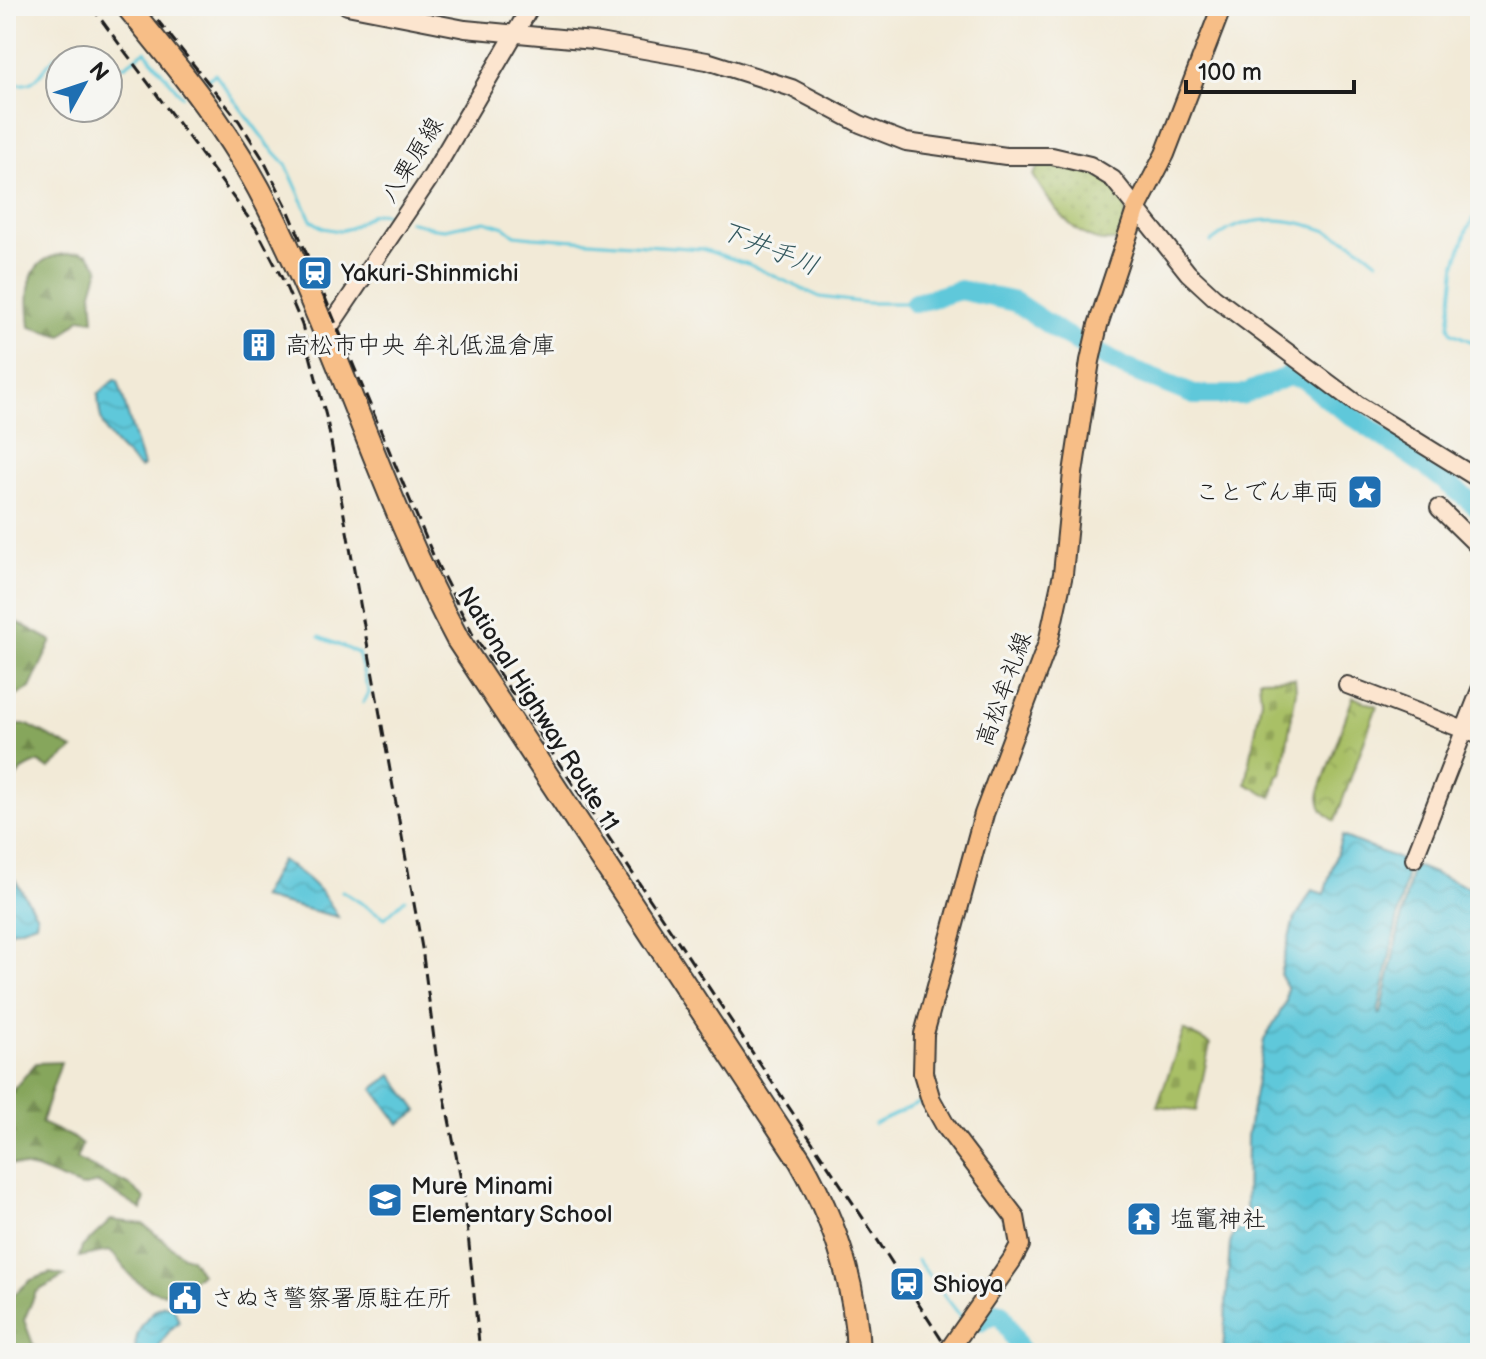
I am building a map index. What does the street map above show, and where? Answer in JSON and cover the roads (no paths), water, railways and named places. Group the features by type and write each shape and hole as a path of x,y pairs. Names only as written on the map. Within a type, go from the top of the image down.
{"highway":[{"name":"National Highway Route 11","path":"127,6 193,87 235,148 276,222 419,562 458,640 819,1193 844,1263 853,1299 858,1353"}],"main road":[{"name":"高松牟礼線","path":"947,1353 1020,1245 1015,1217 945,1125 931,1100 923,1073 924,1034 984,814 1048,643 1063,574 1073,473 1092,352 1136,210 1165,154 1222,6"}],"street":[{"path":"347,6 465,29 593,41 707,61 792,88 873,130 906,142 991,154 1066,157 1090,165 1113,179 1188,273 1214,297 1357,404 1480,480"},
{"name":"八栗原線","path":"325,334 404,219 531,6"},
{"path":"1439,508 1480,548"},
{"path":"1347,685 1472,733"},
{"path":"1414,859 1472,733 1480,690"}],"water":[{"path":"114,380 118,381 143,466 140,468 109,437 101,419 98,394"},
{"path":"1342,836 1404,861 1408,867 1378,1014 1381,1014 1412,868 1416,866 1480,892 1480,1353 1223,1353 1230,1243 1233,1235 1246,1222 1247,1136 1264,1040 1286,1002 1287,987 1280,974 1293,923 1312,890 1324,894"},
{"path":"281,860 314,884 338,917 261,898"},
{"path":"6,865 37,916 36,923 6,933"},
{"path":"392,1075 418,1111 399,1124 373,1089"},
{"path":"164,1305 174,1308 179,1322 155,1353 135,1353 142,1324"}],"waterway":[{"name":"下井手川","path":"124,66 145,51 182,96"},
{"name":"下井手川","path":"6,82 28,83 44,69"},
{"name":"下井手川","path":"204,82 215,74 286,164 311,220 323,228 339,231 372,214 382,213 398,218"},
{"path":"1480,208 1467,230 1456,263 1449,326 1452,333 1480,345"},
{"name":"下井手川","path":"409,221 445,229 485,221 505,227 515,235 702,249 748,264 820,297 866,303 915,303"},
{"path":"1211,242 1232,228 1250,222 1289,221 1327,231 1377,261"},
{"name":"下井手川","path":"915,303 960,290 1015,302 1063,334 1124,367 1194,395 1241,395 1289,376 1304,379 1333,403 1426,466 1480,509"},
{"path":"319,637 358,653 369,693 363,703"},
{"path":"342,891 385,918 405,899"},
{"path":"874,1124 925,1100"},
{"path":"917,1260 962,1318"},
{"path":"980,1322 996,1312 1001,1314 1022,1353"}],"railway":[{"path":"91,6 256,228 302,325 327,420 422,948 436,1054 464,1195 480,1353"},
{"path":"146,6 239,121 263,159 287,207 436,562 472,633 950,1353"}],"place":[{"name":"Yakuri-Shinmichi","path":"315,273"},
{"name":"高松市中央 牟礼低温倉庫","path":"259,345"},
{"name":"ことでん車両","path":"1365,492"},
{"name":"Mure Minami Elementary School","path":"385,1200"},
{"name":"塩竃神社","path":"1144,1219"},
{"name":"Shioya","path":"907,1284"},
{"name":"さぬき警察署原駐在所","path":"185,1298"}]}
